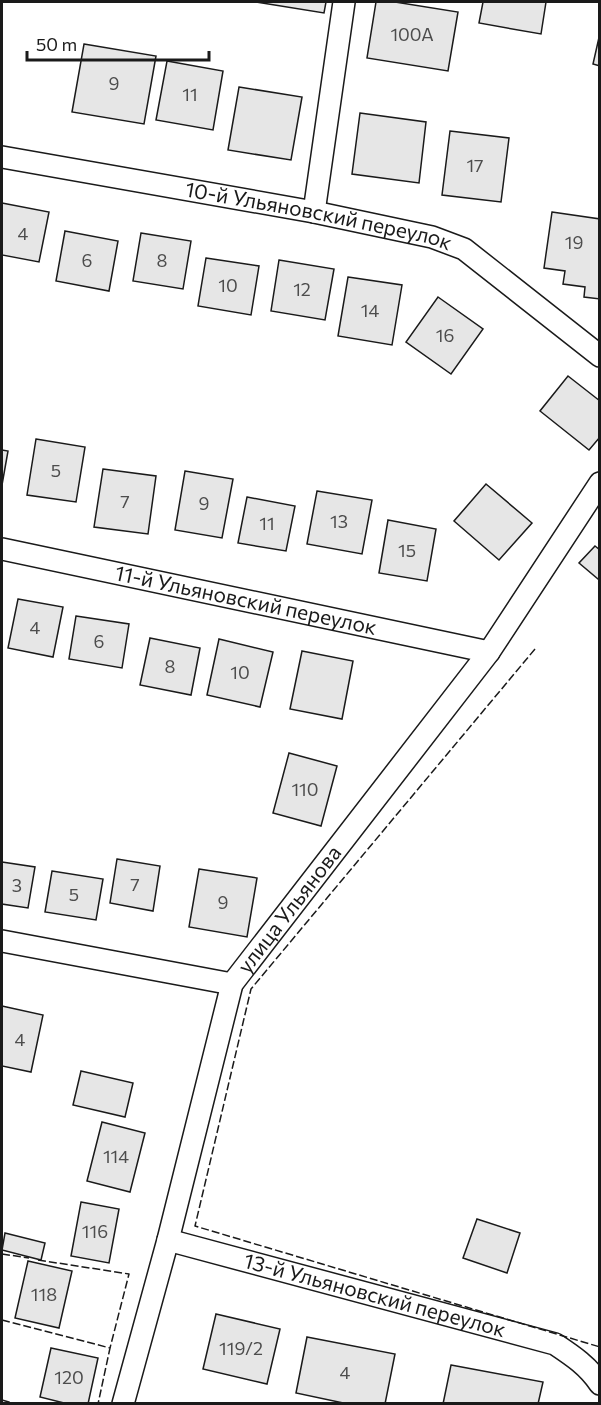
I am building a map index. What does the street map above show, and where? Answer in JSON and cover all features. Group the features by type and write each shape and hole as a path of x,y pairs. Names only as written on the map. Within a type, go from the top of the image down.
{"street":[{"path":"314,212 344,2"},
{"name":"10-й Ульяновский переулок","path":"2,158 314,212 432,237 464,249 600,356"},
{"name":"улица Ульянова","path":"123,1404 168,1240 232,984 489,652 600,483"},
{"name":"11-й Ульяновский переулок","path":"2,549 489,652"},
{"path":"2,941 232,984"},
{"name":"13-й Ульяновский переулок","path":"168,1240 555,1344 579,1360 593,1373 600,1384"}],"building":[{"path":"256,2 326,2 324,13"},
{"path":"376,2 395,2 458,12 448,71 367,58"},
{"path":"483,2 546,2 541,34 479,23"},
{"path":"600,33 600,66 593,64"},
{"path":"84,44 156,56 144,124 72,112"},
{"path":"167,61 223,71 213,130 156,120"},
{"path":"239,87 302,97 291,160 228,150"},
{"path":"360,113 426,122 419,183 352,174"},
{"path":"450,131 509,138 501,202 442,195"},
{"path":"2,203 49,212 39,262 2,255"},
{"path":"552,212 600,219 600,299 584,297 585,287 563,284 565,271 544,268"},
{"path":"65,231 118,241 109,291 56,281"},
{"path":"141,233 191,241 183,289 133,281"},
{"path":"206,258 259,266 251,315 198,306"},
{"path":"279,260 334,269 325,320 271,311"},
{"path":"348,277 402,285 392,345 338,336"},
{"path":"438,297 483,329 451,374 406,342"},
{"path":"568,376 600,401 600,437 589,450 540,411"},
{"path":"36,439 85,447 76,502 27,495"},
{"path":"2,450 8,451 2,485"},
{"path":"103,469 156,476 148,534 94,527"},
{"path":"185,471 233,479 222,538 175,530"},
{"path":"486,484 532,523 499,560 454,521"},
{"path":"317,491 372,500 362,554 307,544"},
{"path":"247,497 295,506 286,551 238,543"},
{"path":"388,520 436,529 427,581 379,573"},
{"path":"595,546 600,550 600,577 598,579 579,563"},
{"path":"18,599 63,607 53,657 8,648"},
{"path":"76,616 129,624 122,668 69,659"},
{"path":"150,638 200,648 191,695 140,685"},
{"path":"219,639 273,652 260,707 207,695"},
{"path":"302,651 353,661 342,719 290,709"},
{"path":"289,753 337,766 321,826 273,813"},
{"path":"117,859 160,866 153,911 110,903"},
{"path":"2,862 35,867 28,908 2,904"},
{"path":"199,869 257,878 247,937 189,927"},
{"path":"52,871 103,879 96,920 45,912"},
{"path":"2,1006 43,1015 31,1072 2,1066"},
{"path":"81,1071 133,1083 125,1117 73,1105"},
{"path":"102,1122 145,1133 130,1192 87,1181"},
{"path":"81,1202 119,1209 109,1263 71,1256"},
{"path":"477,1219 520,1233 507,1273 463,1258"},
{"path":"5,1233 45,1243 41,1260 2,1250"},
{"path":"28,1261 72,1271 59,1328 15,1318"},
{"path":"216,1314 280,1329 267,1384 203,1369"},
{"path":"307,1337 395,1354 385,1404 348,1404 296,1393"},
{"path":"51,1348 98,1358 88,1404 68,1404 40,1397"},
{"path":"451,1365 543,1382 538,1404 443,1404"}],"fence":[{"path":"535,649 251,989 195,1226 600,1347"},
{"path":"2,1254 29,1258"},
{"path":"38,1260 129,1274 110,1348"},
{"path":"2,1320 110,1348 98,1404"},
{"path":"2,1400 16,1404"}]}
